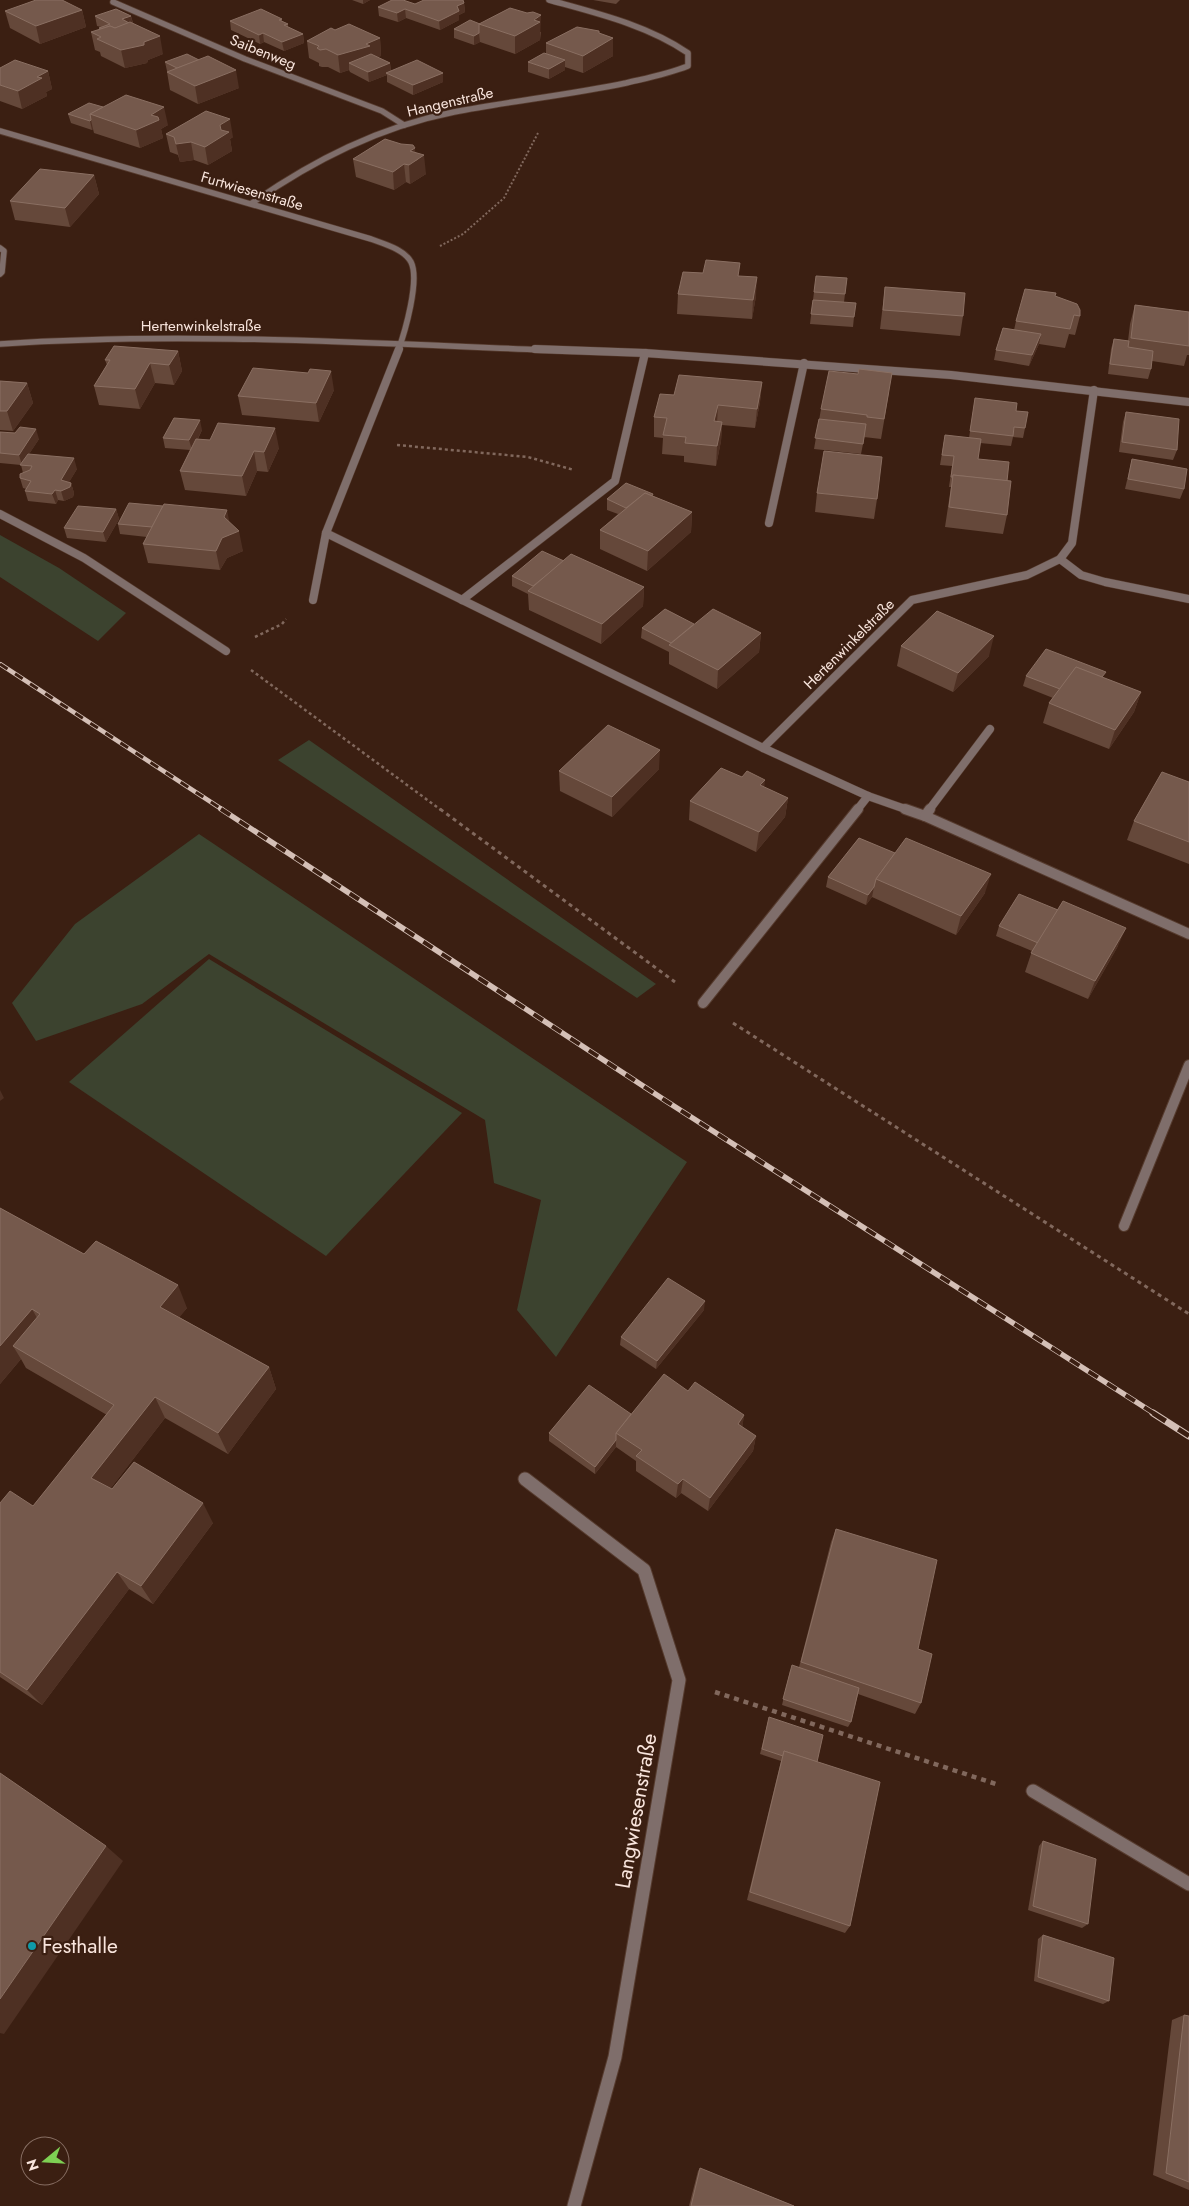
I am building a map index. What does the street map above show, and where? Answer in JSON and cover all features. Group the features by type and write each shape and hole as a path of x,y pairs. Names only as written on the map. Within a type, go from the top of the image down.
{"street":[{"name":"Hangenstraße","path":"252,203 281,183 355,142 404,125 453,112 548,97 671,74 688,66 688,53 677,44 619,21 549,0"},
{"name":"Saibenweg","path":"113,2 245,59 382,110 404,125"},
{"name":"Furtwiesenstraße","path":"0,131 371,239 396,249 411,262"},
{"path":"0,248 4,251 0,274"},
{"path":"313,600 326,533 401,343 415,282 411,262"},
{"name":"Hertenwinkelstraße","path":"0,344 58,340 232,339 401,343 645,353 951,374 1189,402"},
{"path":"462,600 615,482 645,353"},
{"path":"769,523 804,363"},
{"path":"1094,390 1072,543 1060,559 1081,575 1105,582 1189,599"},
{"path":"0,514 84,558 226,651"},
{"path":"326,533 763,748 868,796 925,816 1189,934"},
{"name":"Hertenwinkelstraße","path":"763,748 912,600 1027,575 1060,559"},
{"path":"925,816 990,729"},
{"path":"703,1003 868,796"},
{"path":"1124,1226 1189,1065"},
{"name":"Langwiesenstraße","path":"525,1479 644,1570 678,1680 615,2057 574,2206"},
{"path":"1033,1791 1189,1884"}],"path":[{"path":"411,262 463,234 504,198 546,115 548,97"},
{"path":"362,442 528,457 615,482"},
{"path":"226,651 282,624 290,615 313,600"},
{"path":"678,1680 1003,1787 1033,1791"}],"green space":[{"path":"0,535 59,568 126,613 98,641 0,577"},
{"path":"309,740 656,984 637,998 278,760"},
{"path":"199,834 687,1162 556,1357 517,1310 541,1200 494,1183 485,1120 209,954 142,1004 36,1041 12,1003 75,924"},
{"path":"209,959 462,1113 326,1256 69,1082"}],"building":[{"path":"36,0 62,0 82,10 36,26 5,11"},
{"path":"392,0 403,0 415,4 424,0 463,0 464,3 457,6 459,11 439,21 405,9 397,13 378,7"},
{"path":"510,8 541,15 534,20 540,22 515,36 479,24"},
{"path":"116,9 131,16 122,19 129,23 115,28 110,26 99,28 110,24 95,16"},
{"path":"261,9 282,19 279,20 288,24 284,25 303,34 282,42 263,33 259,35 230,21"},
{"path":"470,20 480,24 479,33 474,36 454,29"},
{"path":"130,22 160,36 144,42 144,45 121,50 97,39 101,37 91,32 110,26 115,28"},
{"path":"349,24 380,38 366,44 370,46 338,55 326,49 320,50 317,48 319,46 307,41 331,28 335,30"},
{"path":"577,27 599,31 599,33 613,38 583,56 546,43"},
{"path":"544,53 565,60 549,69 528,62"},
{"path":"187,54 199,60 177,68 165,62"},
{"path":"371,54 390,63 368,72 349,63"},
{"path":"208,56 236,70 195,86 167,72"},
{"path":"15,60 48,71 37,77 42,78 18,91 0,85 0,68"},
{"path":"417,60 443,73 413,85 386,73"},
{"path":"126,95 164,107 151,115 158,117 159,120 136,130 90,114"},
{"path":"89,103 103,107 90,114 90,121 68,114"},
{"path":"206,111 230,119 220,125 221,130 229,132 205,147 191,142 176,144 174,137 166,134"},
{"path":"385,139 401,144 413,145 415,148 410,151 424,155 409,165 404,164 393,172 353,159"},
{"path":"40,169 94,175 65,208 10,201"},
{"path":"706,260 740,263 738,276 757,277 753,300 678,294 683,272 703,273"},
{"path":"816,276 847,278 845,294 814,292"},
{"path":"885,287 965,293 963,316 883,310"},
{"path":"1025,289 1056,293 1055,296 1077,304 1080,316 1074,315 1070,329 1016,321"},
{"path":"813,300 856,303 854,317 811,314"},
{"path":"1135,305 1189,312 1189,346 1131,338"},
{"path":"1003,328 1041,334 1032,355 996,350"},
{"path":"1114,339 1129,341 1128,347 1153,351 1151,369 1110,364"},
{"path":"114,346 178,351 169,365 150,363 135,389 94,386 110,360 105,360"},
{"path":"253,368 308,373 310,369 331,371 316,403 238,396"},
{"path":"859,369 892,373 884,419 821,409 829,371 858,374"},
{"path":"679,375 762,382 757,409 718,405 714,421 722,422 717,446 685,443 686,437 663,435 667,418 654,417 660,394 674,395"},
{"path":"0,381 27,383 7,411 0,411"},
{"path":"975,398 1017,403 1016,411 1028,412 1025,428 1014,427 1013,436 970,431"},
{"path":"1126,412 1179,419 1177,450 1122,442"},
{"path":"174,418 200,420 189,440 163,438"},
{"path":"819,419 866,424 863,444 815,438"},
{"path":"218,423 275,428 264,452 254,451 242,476 180,471 196,439 210,440"},
{"path":"20,427 36,429 19,455 0,453 0,432 15,433"},
{"path":"945,435 981,439 978,459 1009,462 1007,481 953,475 951,477 954,456 942,455"},
{"path":"824,451 882,457 877,499 817,493"},
{"path":"28,454 74,458 61,480 71,483 70,487 61,491 55,490 52,494 25,491 31,481 20,478 20,474 30,470 32,466 20,465"},
{"path":"1132,459 1187,469 1184,489 1128,479"},
{"path":"953,475 1011,481 1007,515 949,507"},
{"path":"626,483 653,494 652,496 645,493 626,508 607,499"},
{"path":"645,493 692,512 648,551 600,530"},
{"path":"129,503 163,506 152,527 118,524"},
{"path":"164,504 227,510 224,517 239,531 222,538 216,551 143,544"},
{"path":"78,506 116,509 103,532 64,528"},
{"path":"542,551 564,561 533,586 512,576"},
{"path":"571,554 644,587 602,624 528,591"},
{"path":"665,609 694,624 671,643 642,628"},
{"path":"713,609 761,633 718,670 669,645"},
{"path":"937,611 994,636 958,673 901,646"},
{"path":"1046,649 1106,672 1102,677 1076,667 1060,689 1026,676"},
{"path":"1076,667 1141,692 1115,730 1049,703"},
{"path":"608,725 660,750 612,797 559,771"},
{"path":"721,768 742,777 747,771 765,780 760,785 788,798 759,832 690,801"},
{"path":"1162,772 1189,782 1189,842 1134,821"},
{"path":"859,838 895,853 876,879 874,887 868,895 828,877"},
{"path":"906,838 991,874 961,916 876,879"},
{"path":"1019,894 1058,910 1038,943 999,926"},
{"path":"1063,901 1126,928 1095,981 1031,953"},
{"path":"0,1208 84,1254 96,1241 178,1285 160,1307 269,1367 218,1433 155,1397 91,1478 112,1489 134,1462 203,1503 141,1586 117,1572 27,1690 0,1672 0,1503 10,1491 33,1506 114,1405 13,1346 40,1314 32,1309 0,1346"},
{"path":"668,1278 705,1301 657,1361 621,1337"},
{"path":"664,1374 688,1391 695,1382 744,1415 738,1424 756,1436 710,1498 683,1479 678,1484 636,1456 642,1450 616,1433"},
{"path":"589,1385 631,1414 616,1433 616,1440 595,1467 549,1433"},
{"path":"836,1529 937,1560 918,1649 932,1654 921,1703 801,1662"},
{"path":"792,1665 859,1688 851,1722 783,1699"},
{"path":"769,1717 823,1735 817,1762 784,1751 783,1756 762,1749"},
{"path":"784,1751 880,1782 850,1926 750,1892"},
{"name":"Festhalle","path":"0,1773 106,1846 0,1999"},
{"path":"1043,1841 1096,1859 1088,1924 1033,1906"},
{"path":"1043,1935 1114,1958 1109,2001 1038,1977"},
{"path":"1184,2015 1189,2016 1189,2182 1166,2173"},
{"path":"700,2168 794,2206 691,2206"}],"railway":[{"path":"0,664 223,810"},
{"path":"221,809 666,1101 1155,1414"},
{"path":"1153,1413 1189,1436"}],"place":[{"name":"Festhalle","path":"32,1946"}]}
